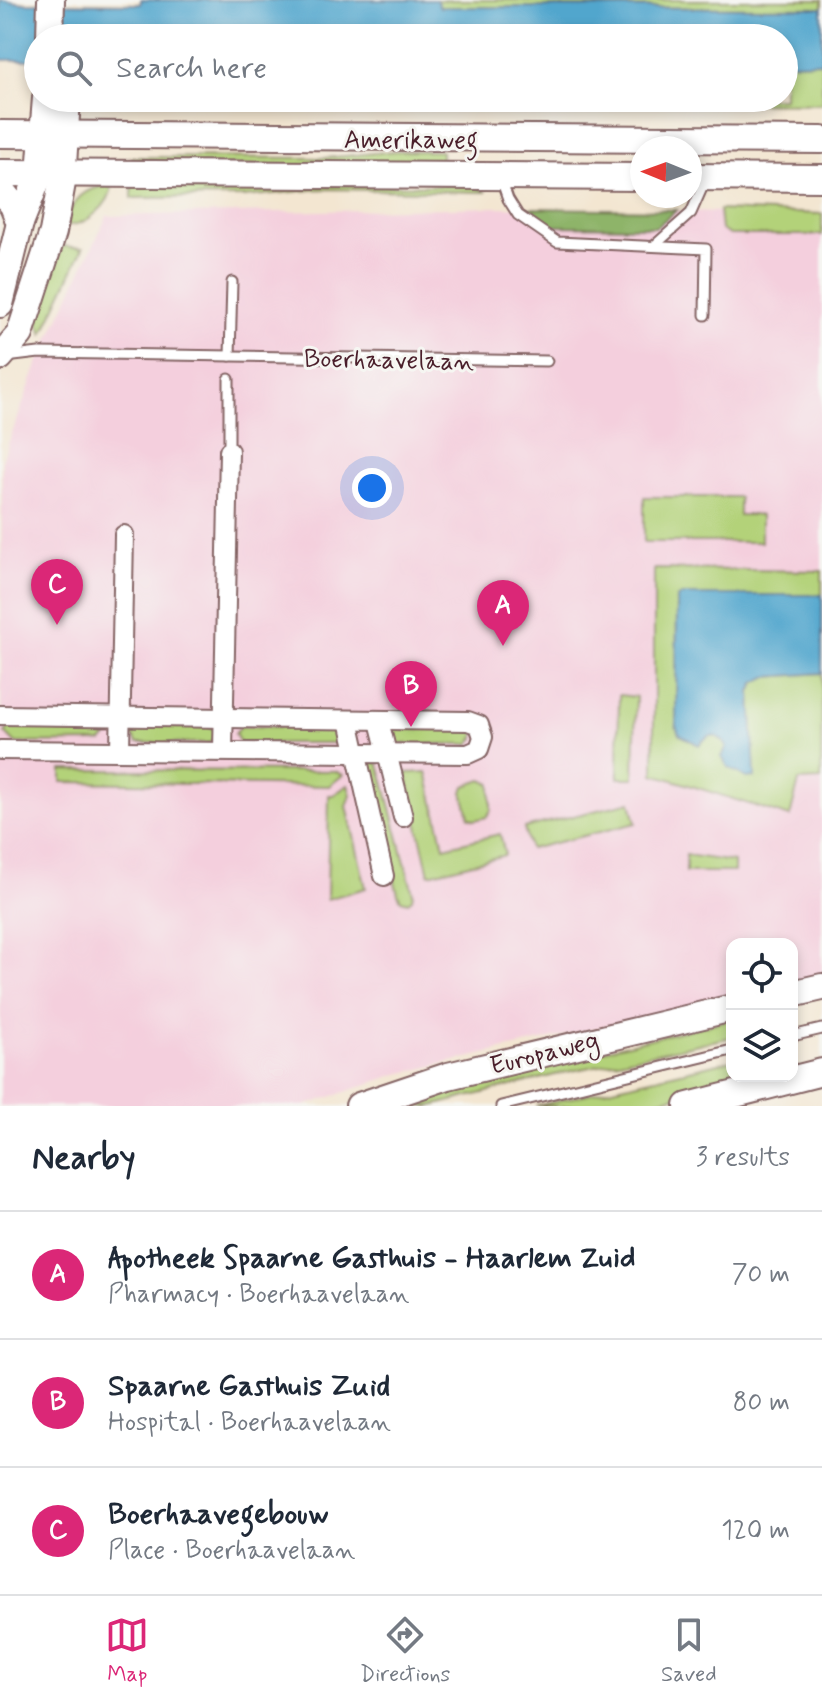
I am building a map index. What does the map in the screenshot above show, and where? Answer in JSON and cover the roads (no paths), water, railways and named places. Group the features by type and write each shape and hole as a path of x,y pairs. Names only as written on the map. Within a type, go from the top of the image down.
{"main road":[{"path":"50,24 51,0"},
{"path":"67,0 67,24"},
{"name":"Boerhaavelaan","path":"0,357 20,334 53,232 54,135 49,112"},
{"name":"Boerhaavelaan","path":"54,135 62,112"},
{"name":"Amerikaweg","path":"0,134 822,140"},
{"name":"Amerikaweg","path":"0,173 630,177"},
{"name":"Boerhaavelaan","path":"0,304 20,223 52,173"},
{"path":"702,177 822,178"},
{"path":"0,189 13,205 20,223"},
{"path":"798,993 822,987"},
{"name":"Europaweg","path":"359,1106 448,1076 726,1009"},
{"path":"688,1106 822,1072"}],"street":[{"path":"223,751 229,447"},
{"path":"120,750 124,535"},
{"path":"0,715 468,721 479,725 483,737 479,749 468,754 0,750"},
{"path":"349,720 384,876"},
{"path":"379,721 403,817"}],"lane":[{"path":"499,176 518,215 557,242 706,249 705,315"},
{"path":"655,245 691,213 692,208"},
{"path":"230,356 232,282"},
{"name":"Boerhaavelaan","path":"0,357 39,353 547,361"},
{"path":"229,379 229,447"},
{"path":"798,1035 822,1029"},
{"path":"501,1106 726,1051"}],"water":[{"path":"0,0 140,4 141,0 436,0 440,7 822,8 822,62 798,63 798,24 24,24 24,60 0,60"},
{"path":"682,595 822,595 822,673 766,677 755,683 751,692 755,777 747,778 728,767 722,757 727,747 717,737 710,736 699,745 679,734 676,726 677,598"}],"place":[{"name":"Boerhaavegebouw","path":"57,625"},
{"name":"Apotheek Spaarne Gasthuis - Haarlem Zuid","path":"503,646"},
{"name":"Spaarne Gasthuis Zuid","path":"411,727"}]}
